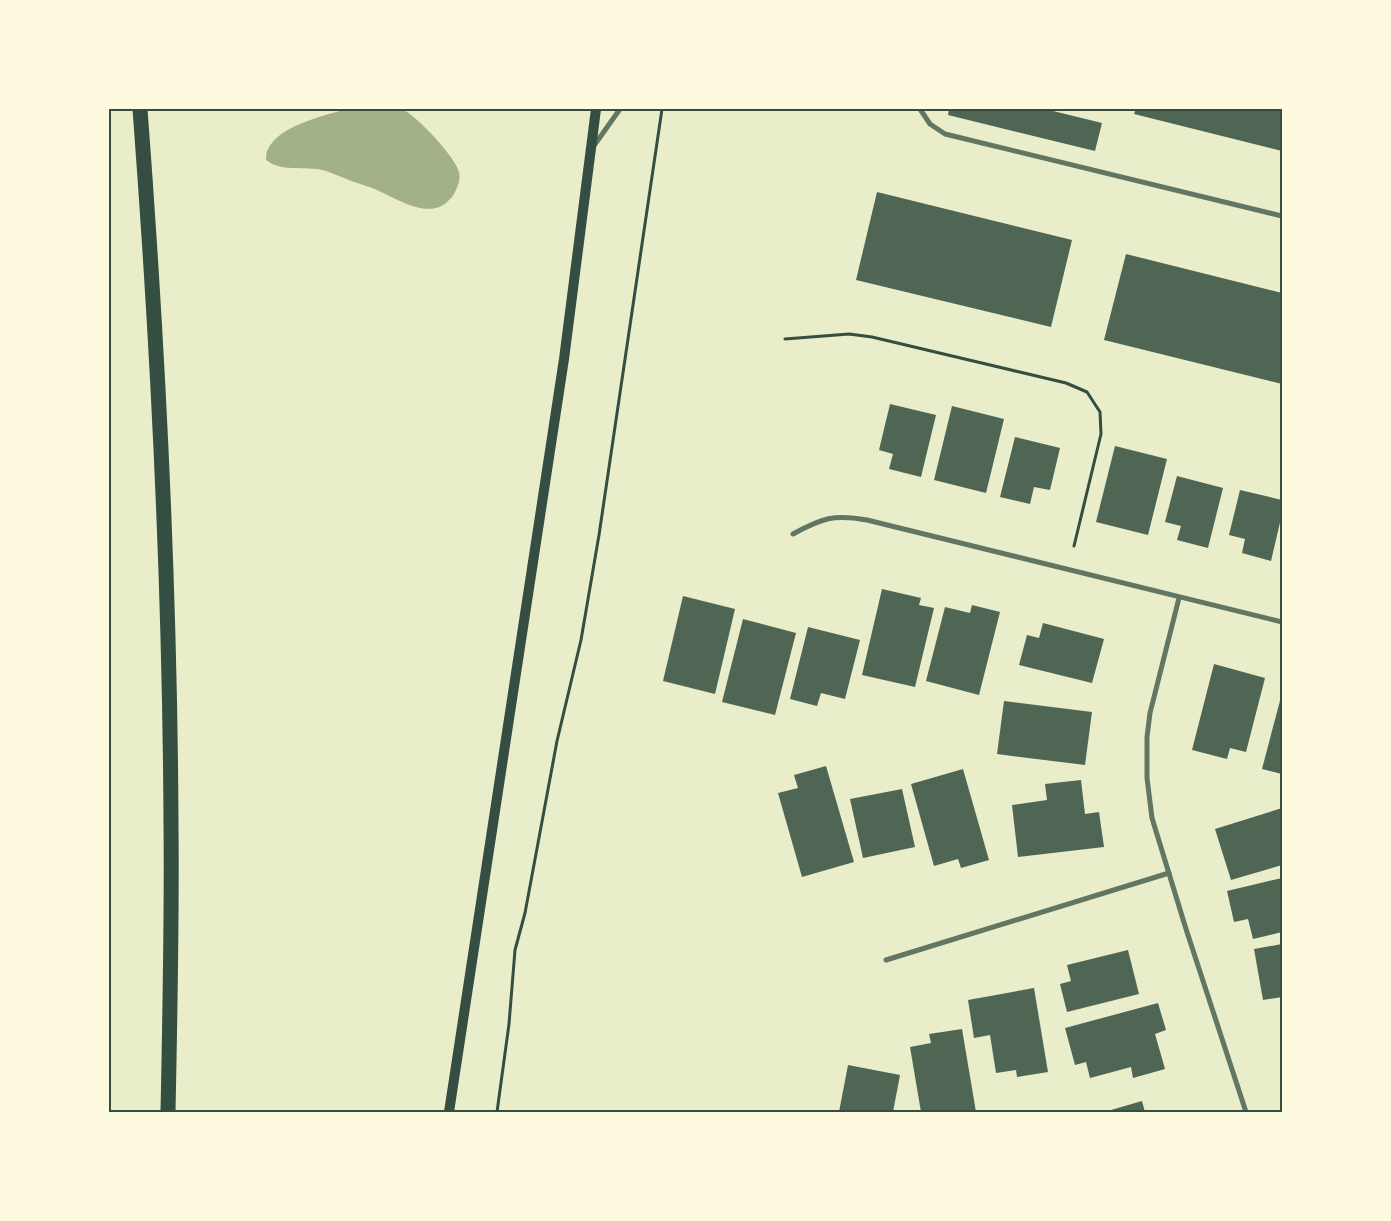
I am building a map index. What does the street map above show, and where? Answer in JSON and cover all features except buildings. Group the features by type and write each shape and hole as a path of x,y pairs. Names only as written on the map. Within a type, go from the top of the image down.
{"highway":[{"path":"140,109 158,381 166,585 171,824 168,1112"}],"main road":[{"path":"449,1112 564,359 596,109"}],"street":[{"path":"591,149 620,109"},
{"path":"920,109 930,124 945,134 1282,216"},
{"path":"793,534 816,521 826,518 860,518 1282,622"},
{"path":"1179,598 1150,713 1147,738 1147,778 1152,818 1246,1112"},
{"path":"886,960 1169,873"}],"path":[{"path":"497,1112 509,1024 515,950 525,913 557,741 581,640 599,535 662,109"},
{"path":"785,339 850,334 872,337 1066,383 1087,392 1100,412 1101,434 1074,546"}],"shaded area":[{"path":"347,109 400,109 418,121 443,147 459,172 458,184 451,198 439,207 420,208 329,172 280,167 266,160 268,149 282,134 315,118"}]}
